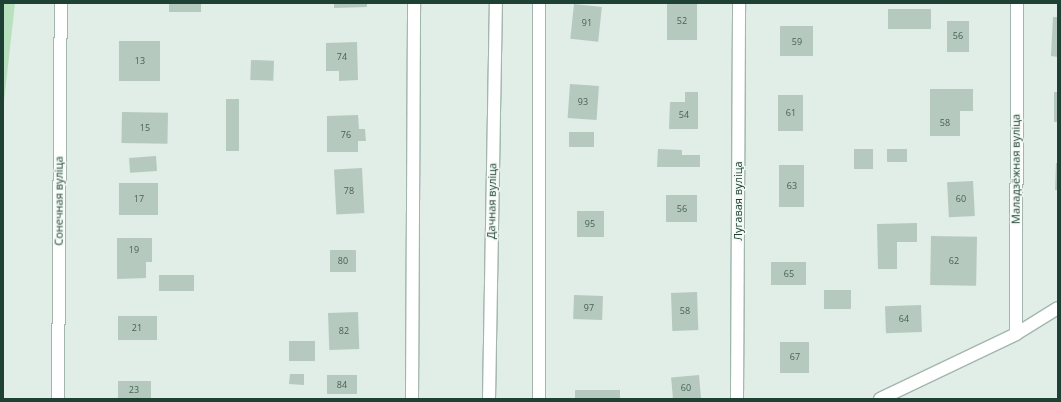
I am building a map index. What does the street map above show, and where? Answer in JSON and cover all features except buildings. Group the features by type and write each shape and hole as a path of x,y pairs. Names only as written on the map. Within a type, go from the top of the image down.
{"street":[{"name":"Сонечная вуліца","path":"58,399 61,3"},
{"path":"412,399 414,3"},
{"name":"Дачная вуліца","path":"488,399 496,3"},
{"path":"539,3 539,399"},
{"name":"Лугавая вуліца","path":"737,399 739,3"},
{"name":"Маладзёжная вуліца","path":"1016,334 1017,3"},
{"path":"880,399 1016,334 1058,308"}],"green space":[{"path":"3,3 15,3 3,110"}]}
